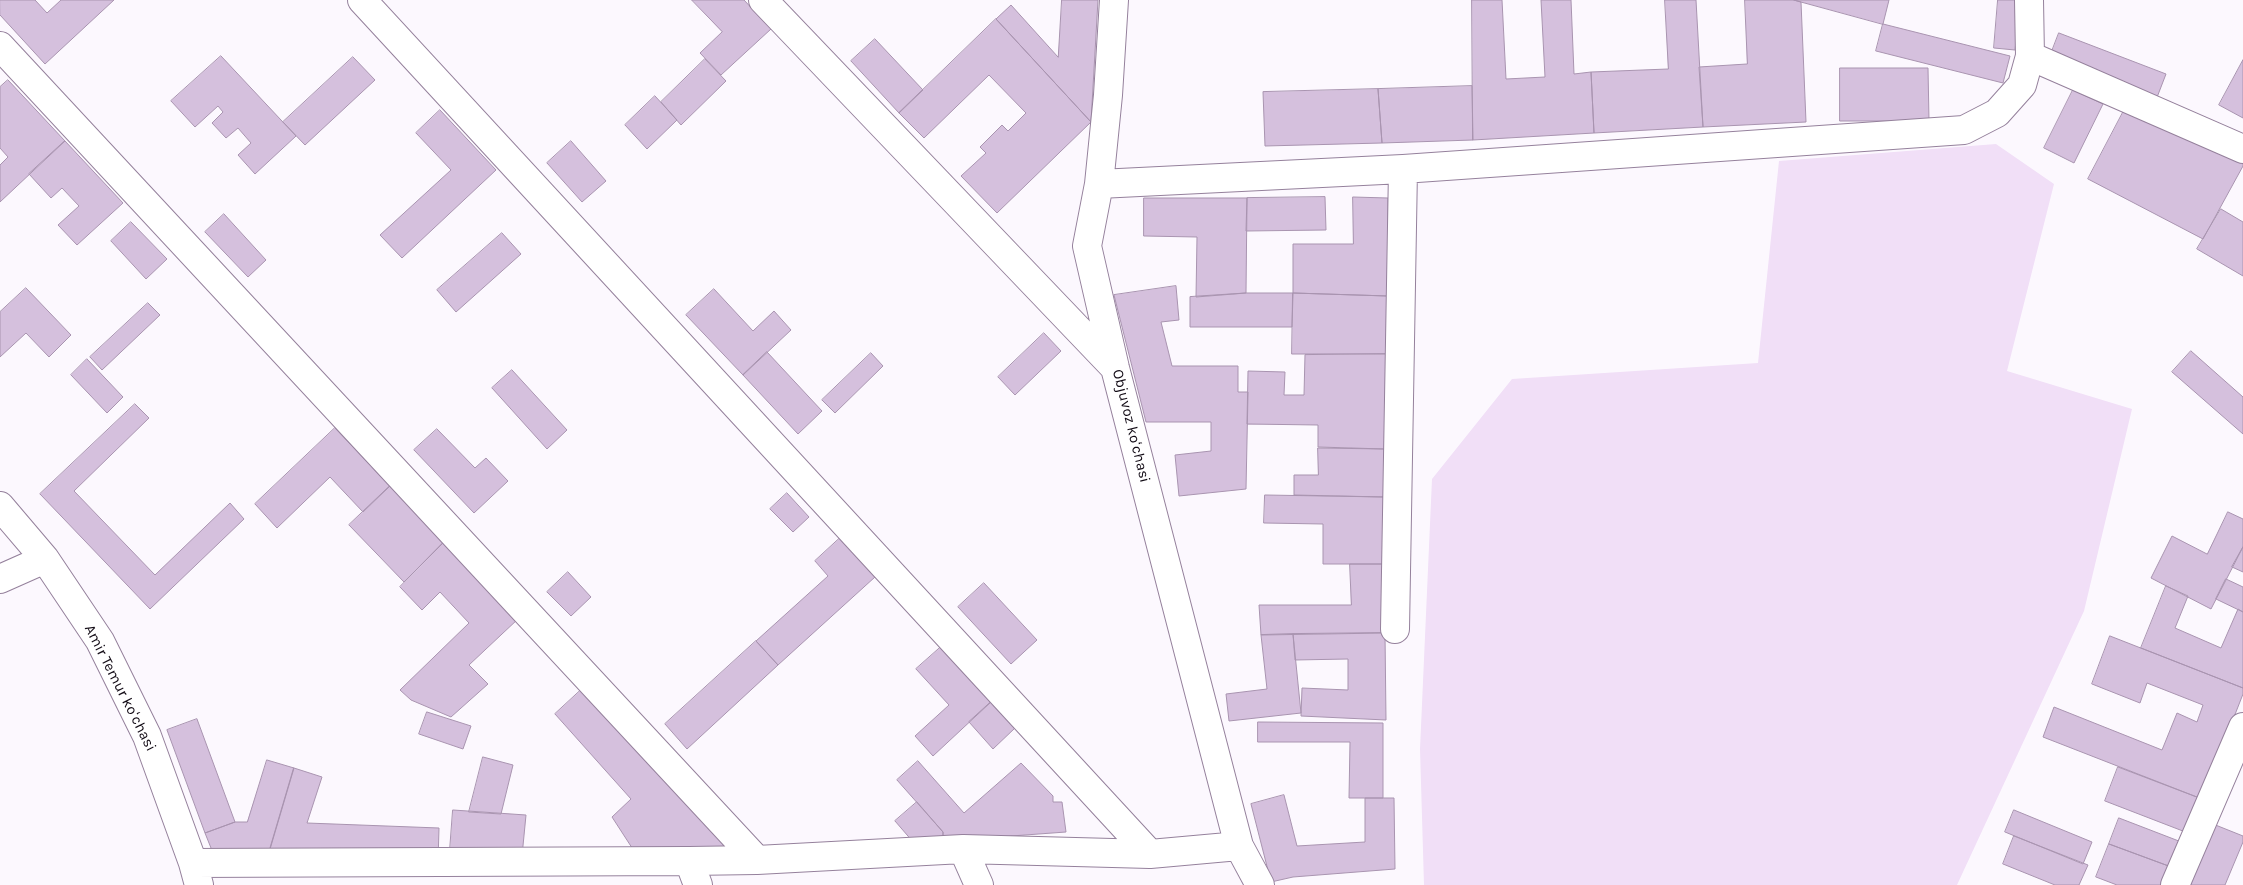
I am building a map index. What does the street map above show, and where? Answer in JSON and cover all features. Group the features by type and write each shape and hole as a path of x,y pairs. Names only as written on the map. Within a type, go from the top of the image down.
{"street":[{"path":"362,0 1150,854"},
{"path":"763,0 1115,368"},
{"name":"Objuvoz koʻchasi","path":"1114,0 1108,95 1099,184 1087,246 1115,368 1238,846 1260,885"},
{"path":"1099,184 1403,169 1964,130 1997,113 2022,85 2030,56 2030,0"},
{"path":"0,46 757,860"},
{"path":"2030,56 2243,149"},
{"path":"1395,629 1403,169"},
{"name":"Amir Temur koʻchasi","path":"0,506 46,558 100,641 147,736 196,874"},
{"path":"0,579 46,558"},
{"path":"2174,885 2243,727"},
{"path":"196,874 693,873 757,860 963,849 1150,854 1238,846"},
{"path":"963,849 979,885"}],"shaded area":[{"path":"1996,144 2054,184 2007,371 2132,409 2084,611 1957,885 1424,885 1420,749 1432,479 1512,379 1758,363 1779,161"}],"building":[{"path":"0,0 35,0 47,13 61,0 114,0 45,64 0,15"},
{"path":"692,0 744,0 771,29 721,75 700,53 722,32"},
{"path":"1062,0 1098,0 1091,122 996,19 1011,5 1058,57"},
{"path":"1472,0 1502,0 1506,79 1545,77 1541,0 1571,0 1574,74 1591,72 1594,133 1473,140"},
{"path":"1665,0 1696,0 1703,127 1594,133 1591,72 1668,69"},
{"path":"1745,0 1794,0 1801,2 1806,122 1703,127 1699,67 1747,64"},
{"path":"1794,0 1889,0 1883,24"},
{"path":"1998,0 2020,0 2015,50 1994,48"},
{"path":"996,19 1091,122 997,213 961,176 986,153 980,147 1002,125 1008,131 1026,113 989,75 924,138 899,113"},
{"path":"1883,24 2010,56 2003,83 1876,51"},
{"path":"2059,33 2166,74 2156,100 2049,59"},
{"path":"875,39 923,90 899,113 851,61"},
{"path":"221,56 296,136 255,174 238,155 251,143 238,128 226,138 212,123 223,112 218,106 195,127 171,101"},
{"path":"353,57 375,80 305,145 283,122"},
{"path":"705,59 726,81 681,125 661,102"},
{"path":"2243,60 2243,118 2219,105"},
{"path":"1840,68 1928,68 1929,121 1840,121"},
{"path":"8,80 65,141 0,202 0,165 8,157 0,148 0,87"},
{"path":"1472,86 1473,140 1382,143 1378,89"},
{"path":"1378,89 1382,143 1265,146 1263,92"},
{"path":"2073,90 2103,104 2074,163 2044,148"},
{"path":"655,96 677,120 647,149 625,125"},
{"path":"2129,101 2243,160 2243,166 2203,239 2088,179"},
{"path":"440,110 496,170 402,258 380,235 451,170 416,133"},
{"path":"65,141 123,203 77,245 58,225 79,206 62,188 51,198 29,174"},
{"path":"571,141 606,181 582,202 547,163"},
{"path":"1325,197 1326,230 1246,231 1247,198"},
{"path":"1353,197 1388,198 1388,296 1293,293 1293,244 1353,244"},
{"path":"1144,198 1247,198 1246,293 1196,297 1197,237 1144,236"},
{"path":"2221,209 2243,222 2243,276 2197,249"},
{"path":"224,214 266,260 248,277 205,232"},
{"path":"131,222 167,259 146,279 111,241"},
{"path":"502,233 521,254 456,312 437,290"},
{"path":"1176,286 1179,320 1161,322 1172,366 1238,366 1238,392 1248,392 1246,489 1179,496 1175,455 1211,451 1211,422 1146,422 1114,295"},
{"path":"26,288 71,335 49,357 26,333 0,357 0,312"},
{"path":"714,289 753,331 774,311 791,330 743,375 686,315"},
{"path":"1246,293 1293,293 1292,327 1190,327 1190,297"},
{"path":"1293,293 1388,296 1388,354 1292,354"},
{"path":"148,303 160,315 102,370 90,357"},
{"path":"1044,333 1061,351 1015,395 998,377"},
{"path":"2191,351 2243,397 2243,434 2172,372"},
{"path":"767,352 822,411 798,434 743,375"},
{"path":"871,353 883,366 835,413 822,400"},
{"path":"1388,354 1385,449 1318,447 1318,425 1247,424 1248,371 1285,372 1284,395 1304,395 1305,355"},
{"path":"87,359 123,397 107,413 71,375"},
{"path":"512,370 567,430 547,449 492,388"},
{"path":"135,404 149,418 74,491 155,575 230,503 244,519 150,609 40,494"},
{"path":"335,428 390,486 363,512 330,477 277,528 255,504"},
{"path":"437,429 475,468 486,458 508,481 474,513 414,450"},
{"path":"1318,448 1385,449 1385,497 1294,495 1294,475 1318,475"},
{"path":"390,486 444,542 404,582 349,525"},
{"path":"787,493 809,517 793,532 770,509"},
{"path":"1265,495 1385,497 1384,564 1323,564 1323,524 1264,523"},
{"path":"2228,512 2243,519 2243,547 2211,609 2151,578 2172,536 2207,554"},
{"path":"840,538 875,577 778,665 756,641 828,576 815,561"},
{"path":"444,542 518,619 469,665 488,684 451,717 411,700 400,690 469,623 440,592 422,610 400,587"},
{"path":"2243,547 2243,572 2232,567"},
{"path":"1350,564 1384,564 1385,633 1261,635 1259,605 1351,605"},
{"path":"568,572 591,597 571,616 547,592"},
{"path":"2226,579 2243,587 2243,612 2216,599"},
{"path":"984,583 1037,640 1011,664 958,607"},
{"path":"2166,586 2188,596 2175,628 2221,648 2238,609 2243,612 2243,688 2141,648"},
{"path":"1385,633 1386,720 1301,716 1302,688 1348,690 1348,659 1295,660 1293,634"},
{"path":"1293,634 1301,713 1229,721 1226,694 1267,689 1261,635"},
{"path":"2110,636 2243,688 2243,694 2202,799 2043,737 2054,707 2162,750 2177,713 2197,722 2203,705 2147,683 2140,703 2092,684"},
{"path":"756,641 778,665 687,749 665,724"},
{"path":"942,646 991,702 933,756 915,736 949,705 916,669"},
{"path":"581,690 734,853 636,854 612,817 631,799 555,714"},
{"path":"991,702 1015,728 993,749 969,722"},
{"path":"427,712 471,726 463,749 419,734"},
{"path":"197,719 235,822 205,833 167,730"},
{"path":"1258,722 1383,723 1383,798 1349,798 1350,742 1258,742"},
{"path":"483,757 513,765 501,814 469,812"},
{"path":"267,760 294,768 268,856 213,853 205,833 235,822 247,822"},
{"path":"918,761 964,813 1021,763 1053,796 1053,802 1062,802 1066,832 943,841 943,832 897,780"},
{"path":"2118,767 2202,799 2188,833 2105,801"},
{"path":"294,768 322,777 307,823 439,828 438,862 268,856"},
{"path":"1284,795 1297,846 1365,842 1365,798 1394,798 1395,869 1293,877 1271,882 1251,804"},
{"path":"917,802 943,832 943,838 920,850 895,821"},
{"path":"453,810 526,815 522,856 450,850"},
{"path":"2014,810 2092,842 2083,864 2005,832"},
{"path":"2119,818 2184,843 2174,868 2109,844"},
{"path":"2208,822 2243,836 2243,842 2225,885 2181,885"},
{"path":"2014,836 2088,865 2079,885 2055,885 2003,864"},
{"path":"2109,844 2174,868 2168,885 2117,885 2096,877"}]}
